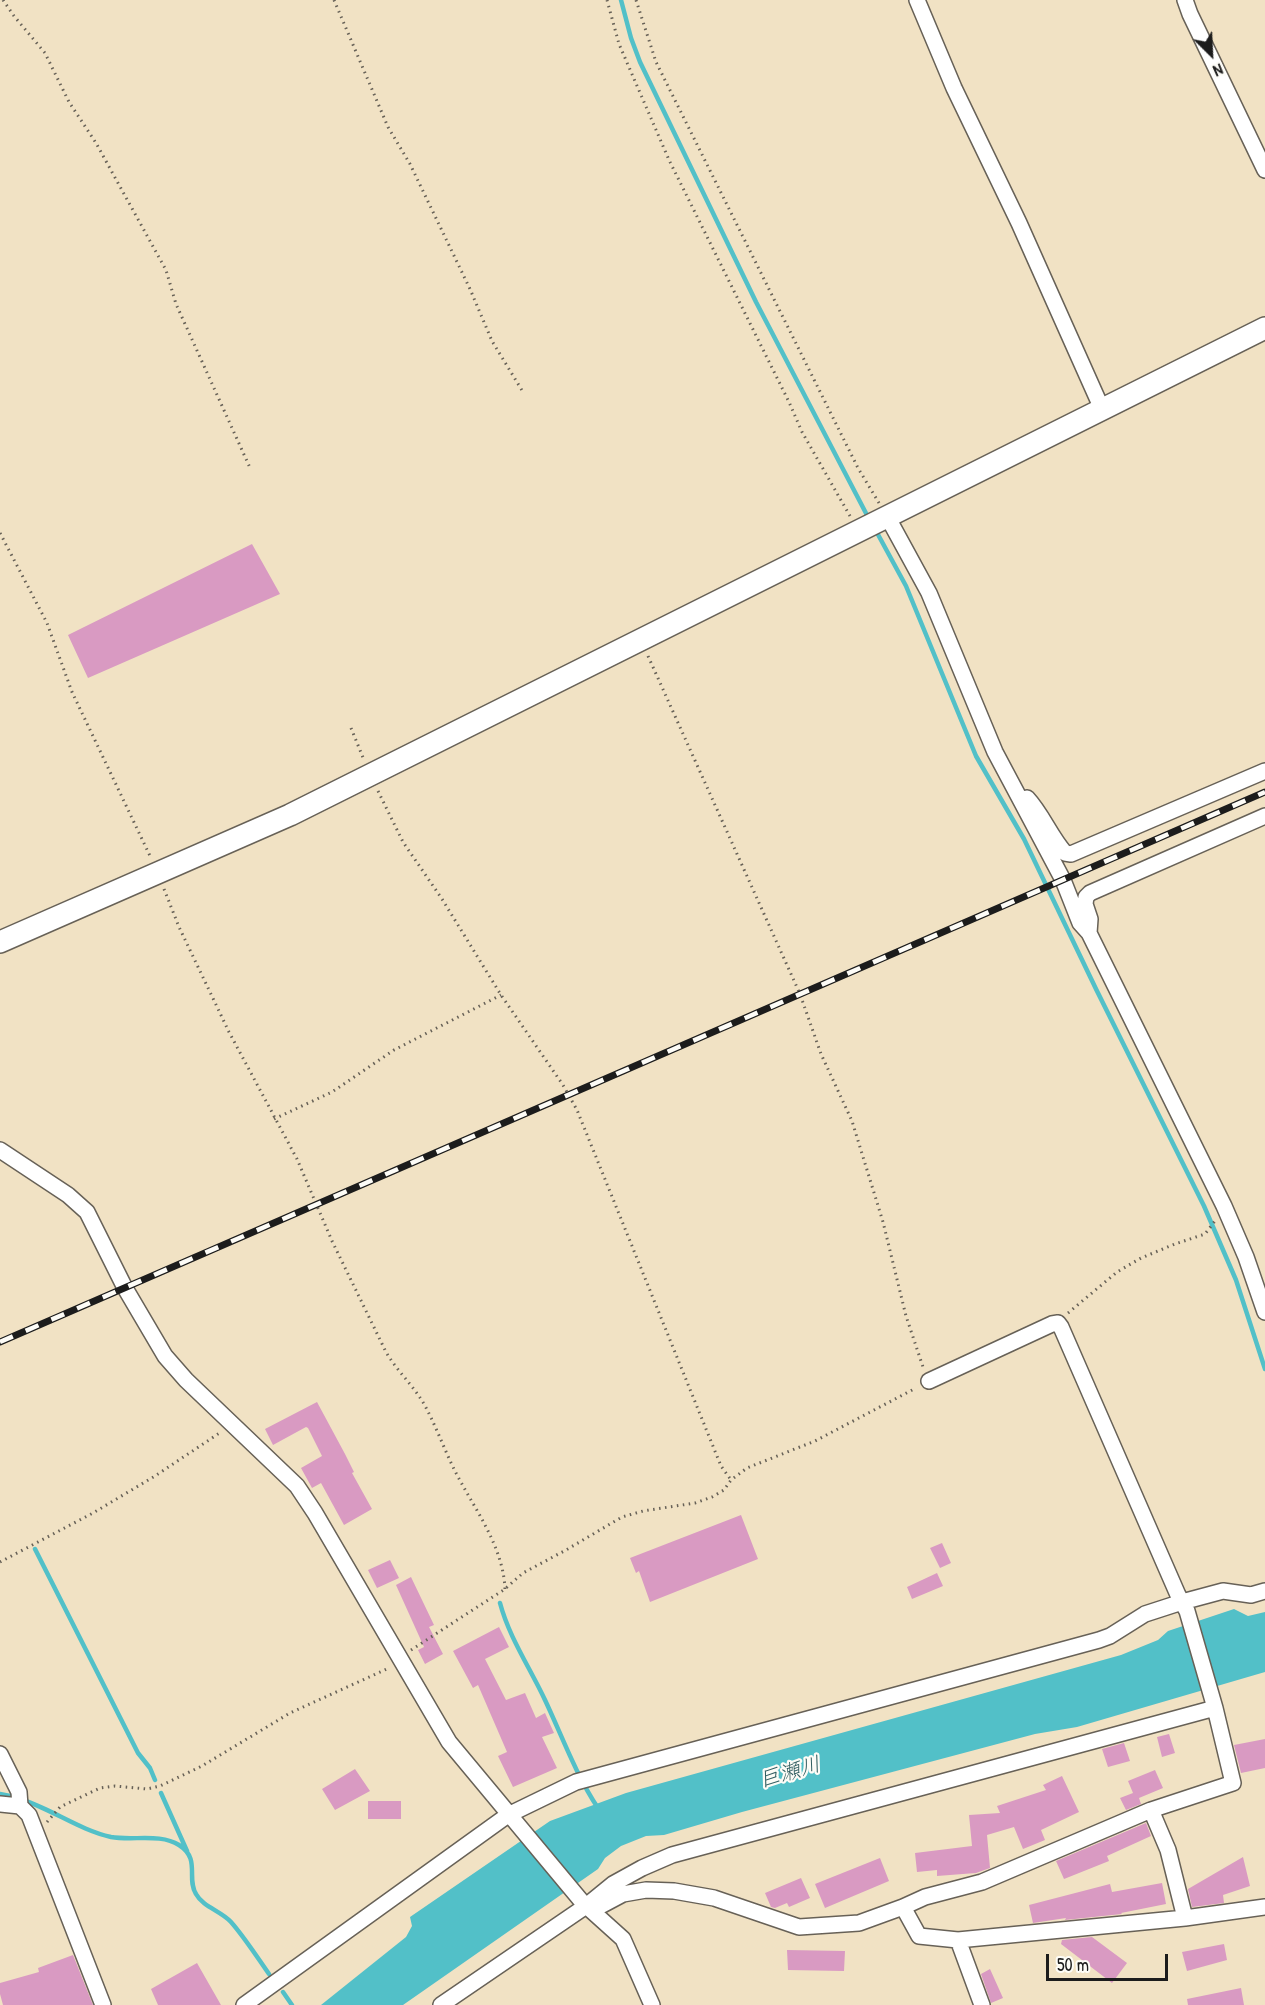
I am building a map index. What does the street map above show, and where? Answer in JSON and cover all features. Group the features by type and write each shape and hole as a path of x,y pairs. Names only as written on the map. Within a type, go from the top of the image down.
{"street":[{"path":"917,0 954,88 1019,223 1102,409"},
{"path":"1185,0 1190,15 1265,170"},
{"path":"0,942 261,828 370,776 1265,328"},
{"path":"886,517 929,593 995,752 1063,880 1080,923 1089,933 1224,1206 1246,1257 1265,1312"},
{"path":"1011,781 1037,808 1060,847 1065,853 1071,854 1265,771"},
{"path":"1089,933 1090,919 1085,904 1086,897 1090,893 1265,816"},
{"path":"0,1150 68,1195 87,1212 125,1288 165,1356 186,1380 297,1486 449,1742 587,1907 623,1939 652,2005"},
{"path":"587,1907 623,1894 646,1890 674,1891 714,1898 799,1927 859,1923 925,1897 982,1882 1151,1810 1233,1783 1214,1703 1184,1606 1058,1323 929,1381"},
{"path":"244,2005 510,1817 581,1780 1100,1640 1145,1614 1184,1606 1223,1591 1251,1595 1265,1591"},
{"path":"441,2005 587,1907 614,1884 672,1855 1214,1703"},
{"path":"0,1754 19,1800 37,1833 103,2005"},
{"path":"0,1804 19,1800"},
{"path":"1151,1810 1168,1850 1185,1918"},
{"path":"903,1907 919,1936 958,1940 1185,1918 1265,1907"},
{"path":"958,1940 982,2005"}],"path":[{"path":"3,0 45,53 69,102 96,142 166,270 176,304 251,470"},
{"path":"334,0 388,127 411,164 492,341 523,392"},
{"path":"607,0 619,44 669,160 802,432 860,530"},
{"path":"636,0 656,62 858,468 886,517"},
{"path":"0,533 47,623 72,692 210,992 297,1160 332,1241 386,1352 394,1366 424,1404 492,1541 502,1566 504,1589"},
{"path":"52,1817 57,1810 71,1800 100,1788 115,1786 147,1789 160,1786 202,1766 290,1713 401,1660 504,1589 523,1573 622,1517 704,1500 724,1490 731,1480 747,1468 815,1442 929,1381 906,1316 883,1222 852,1121 821,1054 796,984 640,640"},
{"path":"351,728 370,776 404,842 577,1110 721,1466 731,1480"},
{"path":"274,1119 332,1092 394,1050 501,995"},
{"path":"1058,1323 1118,1272 1150,1254 1205,1234 1220,1213"},
{"path":"0,1562 144,1482 233,1424"}],"water":[{"name":"巨瀬川","path":"1234,1609 1248,1616 1265,1612 1265,1672 1077,1727 1035,1734 664,1835 646,1836 621,1846 605,1858 598,1869 403,2005 321,2005 406,1937 412,1926 410,1917 550,1821 626,1793 1121,1655 1158,1640 1168,1631"}],"building":[{"path":"252,544 280,594 88,678 68,635"},
{"path":"317,1402 372,1509 344,1525 321,1483 312,1488 301,1468 322,1456 308,1428 273,1445 265,1429"},
{"path":"741,1515 758,1559 650,1602 639,1571 636,1573 630,1558"},
{"path":"942,1543 951,1563 940,1568 930,1548"},
{"path":"390,1560 399,1578 377,1588 368,1570"},
{"path":"937,1573 943,1586 912,1599 907,1587"},
{"path":"411,1577 434,1625 429,1627 443,1654 425,1664 418,1650 424,1647 396,1585"},
{"path":"499,1627 509,1647 485,1659 506,1700 525,1693 536,1718 545,1713 554,1733 542,1737 557,1768 513,1787 498,1756 507,1752 478,1685 473,1688 453,1651"},
{"path":"1169,1734 1175,1753 1162,1757 1157,1737"},
{"path":"1265,1739 1265,1768 1241,1773 1234,1745"},
{"path":"1124,1743 1130,1761 1108,1767 1102,1749"},
{"path":"355,1769 370,1791 335,1810 322,1789"},
{"path":"1155,1770 1163,1788 1139,1798 1141,1804 1126,1810 1120,1798 1133,1793 1128,1781"},
{"path":"1062,1776 1079,1812 1041,1830 1045,1840 1023,1849 1014,1827 987,1835 990,1868 976,1873 937,1876 937,1870 917,1872 915,1853 972,1846 969,1815 1000,1813 997,1806 1046,1790 1043,1785"},
{"path":"368,1801 401,1801 401,1819 368,1819"},
{"path":"1146,1823 1151,1836 1107,1856 1109,1861 1064,1879 1056,1861"},
{"path":"1243,1857 1250,1886 1223,1895 1224,1903 1192,1907 1188,1889"},
{"path":"880,1858 889,1881 825,1908 815,1884"},
{"path":"801,1878 810,1898 789,1907 787,1903 775,1908 771,1907 765,1893"},
{"path":"1162,1883 1166,1904 1122,1914 1033,1923 1029,1905 1110,1884 1112,1892"},
{"path":"1092,1937 1127,1963 1112,1983 1061,1944 1062,1940"},
{"path":"1224,1944 1227,1960 1187,1971 1182,1952"},
{"path":"787,1950 845,1951 844,1971 788,1970"},
{"path":"73,1955 93,2005 3,2005 0,1983 39,1972 38,1968"},
{"path":"197,1963 221,2005 158,2005 151,1989"},
{"path":"990,1969 1003,1998 991,2003 981,1974"},
{"path":"1241,1988 1244,2005 1188,2005 1187,1999"}],"waterway":[{"path":"621,0 640,62 756,302 869,519"},
{"path":"875,529 906,586 976,756 1024,839 1204,1206 1236,1280 1265,1369"},
{"path":"35,1549 138,1753 150,1768 155,1780"},
{"path":"500,1603 514,1640 545,1700 576,1769 598,1808"},
{"path":"161,1793 187,1851"},
{"path":"0,1794 15,1797"},
{"path":"23,1800 100,1834 119,1838 163,1839 179,1845 190,1856 192,1882 196,1894 208,1906 231,1922 269,1974"},
{"path":"283,1992 292,2005"}],"railway":[{"path":"0,1342 1265,792"}]}
